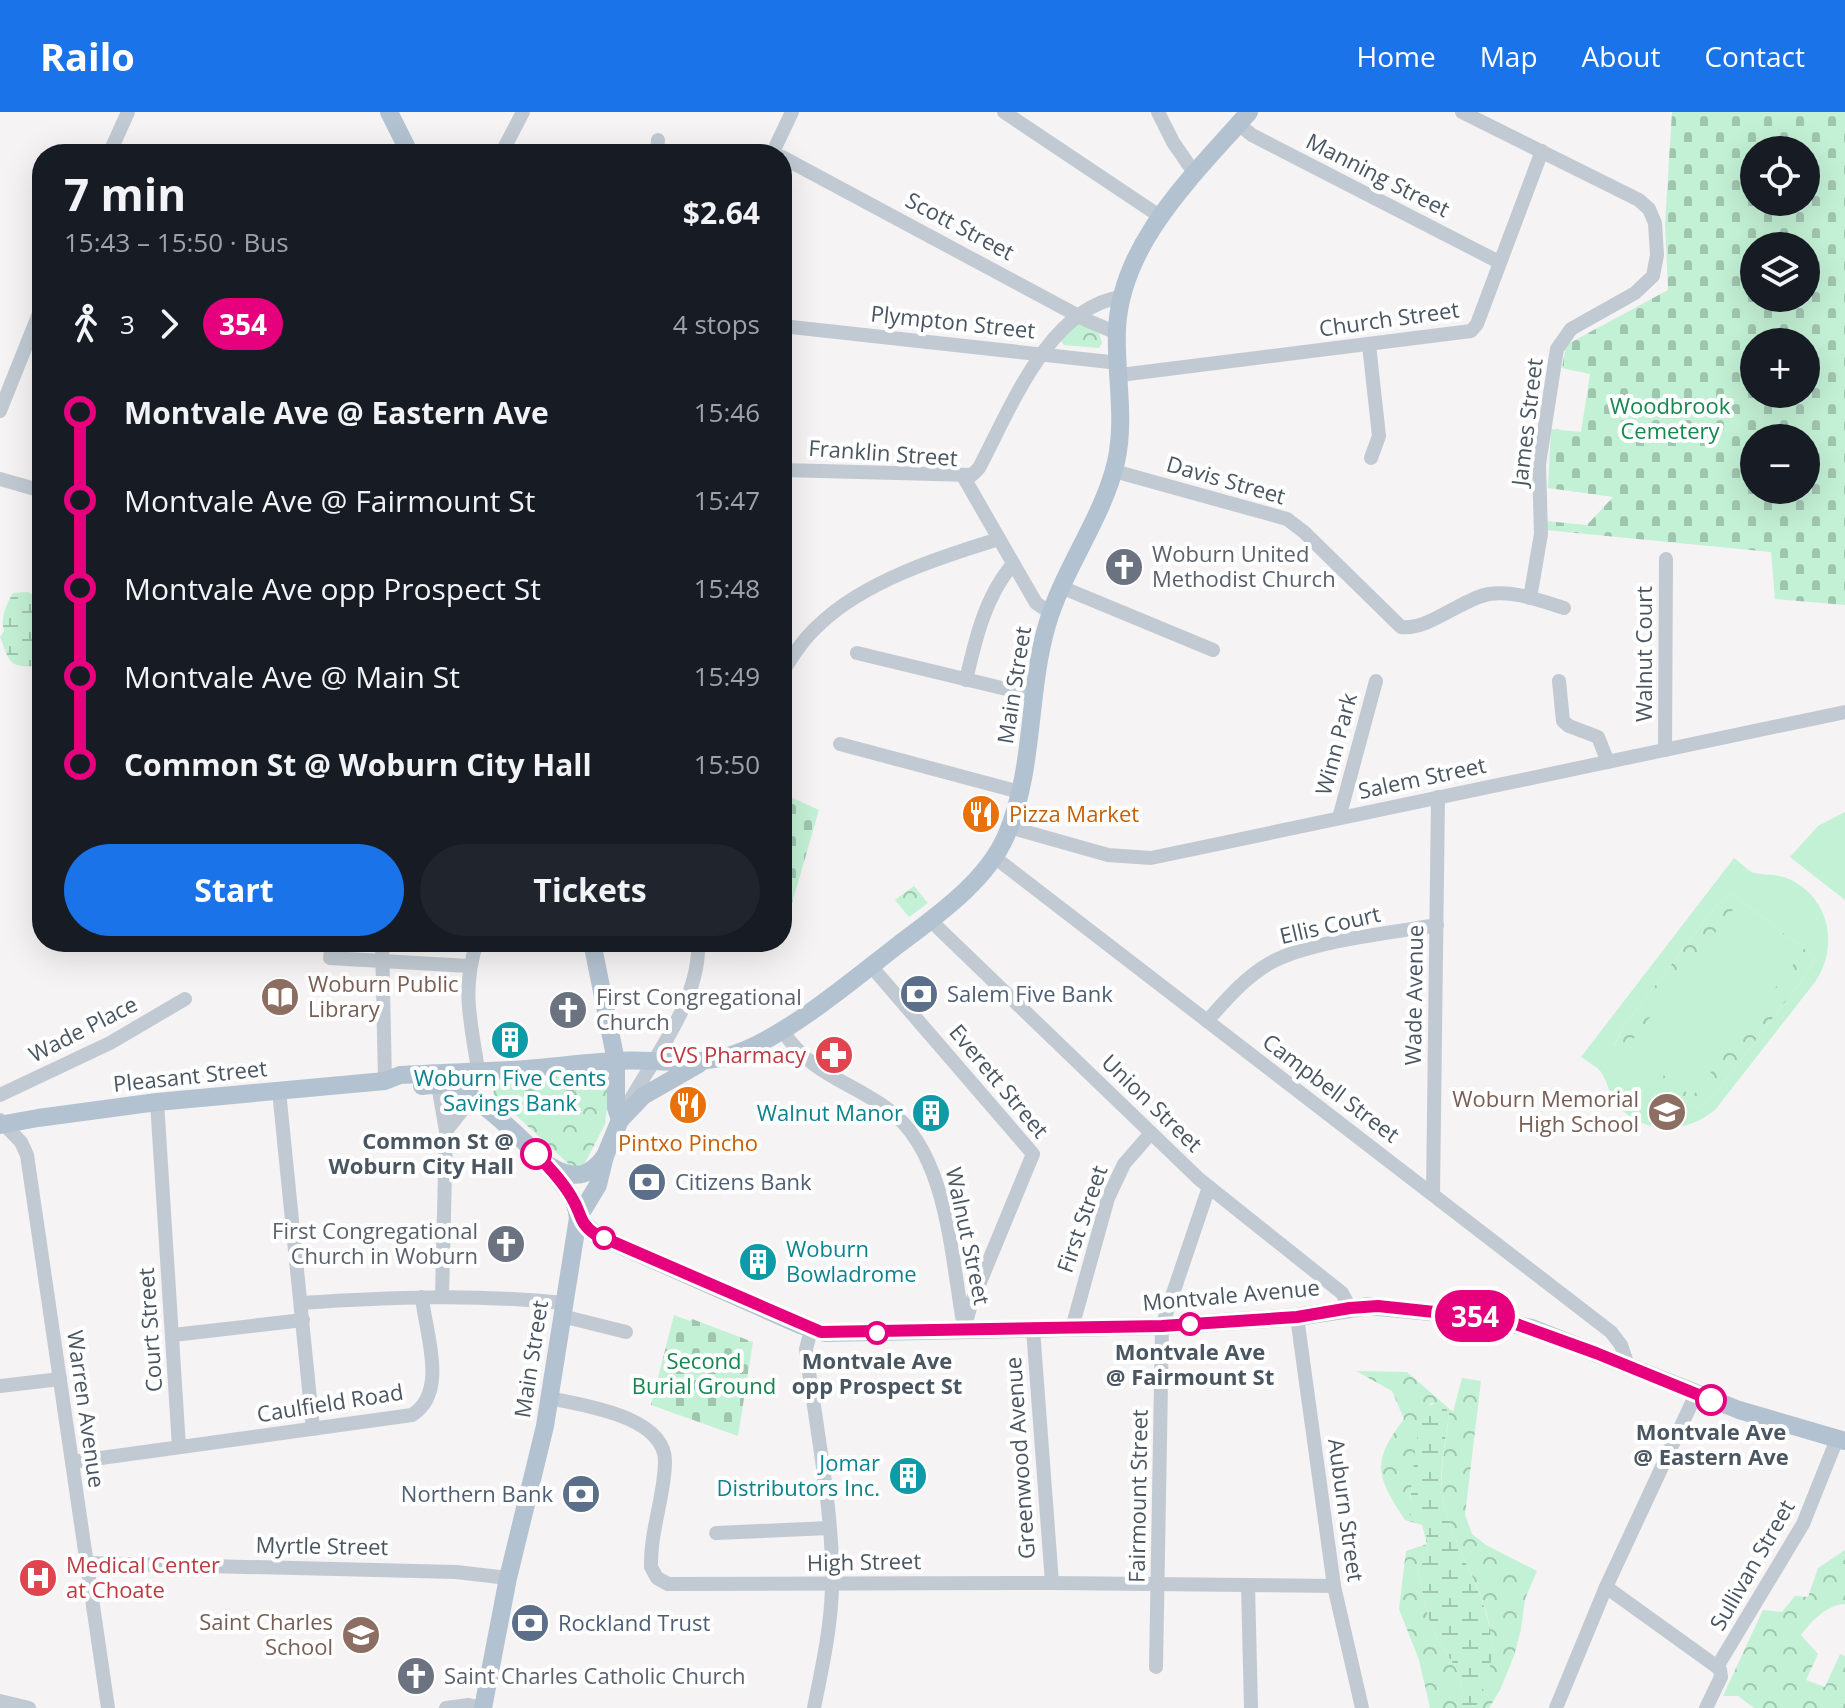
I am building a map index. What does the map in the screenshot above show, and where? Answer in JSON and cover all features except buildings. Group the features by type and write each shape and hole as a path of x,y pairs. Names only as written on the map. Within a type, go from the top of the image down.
{"main road":[{"path":"389,112 405,144"},
{"name":"Main Street","path":"483,1708 508,1578 539,1458 578,1218 594,1195 620,1120 643,1096 700,1063 744,1050 782,1030 930,920 968,886 993,856 1009,827 1020,792 1041,651 1051,613 1114,471 1121,431 1117,333 1121,297 1133,262 1161,217 1244,118"},
{"path":"594,952 616,1061 616,1108 620,1120"},
{"name":"Main Street","path":"616,1061 700,1063"},
{"name":"Pleasant Street","path":"1,1124 157,1102 385,1081 400,1075 616,1061"},
{"path":"507,1070 491,1079 472,1098 546,1163 573,1198 578,1218"},
{"name":"Pleasant Street","path":"385,1081 400,1086 453,1087 472,1098"},
{"path":"546,1163 565,1174 580,1176 590,1172 605,1156"},
{"name":"Montvale Avenue","path":"578,1218 595,1234 811,1330 851,1333 1162,1326 1297,1317 1378,1306 1501,1321 1532,1328 1760,1418 1841,1440"}],"street":[{"path":"114,144 128,112"},
{"path":"506,144 523,112"},
{"name":"Scott Street","path":"780,144 792,112"},
{"path":"1004,112 1161,217"},
{"path":"1158,112 1173,142 1195,174"},
{"path":"1462,112 1542,151"},
{"name":"Manning Street","path":"1244,118 1252,135 1499,262"},
{"name":"James Street","path":"1530,598 1541,534 1539,464 1557,349 1571,329 1635,293 1653,276 1657,265 1656,232 1652,214 1646,207 1619,188 1542,151"},
{"name":"Church Street","path":"1120,369 1369,345 1471,331 1477,324 1542,151"},
{"name":"Scott Street","path":"792,163 1117,333"},
{"path":"963,476 972,475 979,468 1017,396 1063,327 1099,302 1121,297"},
{"name":"Plympton Street","path":"792,327 1044,354 1120,369"},
{"path":"0,411 32,331"},
{"path":"1369,345 1379,436 1371,458"},
{"name":"Franklin Street","path":"792,470 963,476 1036,603 1051,613"},
{"name":"Davis Street","path":"1114,471 1287,519 1401,627 1416,627 1486,595 1501,593 1564,608"},
{"path":"0,479 32,488"},
{"path":"792,658 806,638 844,605 923,565 999,539"},
{"name":"Walnut Court","path":"1665,750 1666,559"},
{"path":"966,680 985,615 1013,564"},
{"path":"1061,587 1213,650"},
{"path":"857,653 1035,696"},
{"name":"Winn Park","path":"1339,818 1376,681"},
{"path":"1559,681 1563,721 1598,737 1608,762"},
{"name":"Salem Street","path":"1009,827 1093,852 1136,859 1174,854 1845,712"},
{"path":"840,744 1020,792"},
{"name":"Wade Avenue","path":"1433,1194 1438,797"},
{"name":"Campbell Street","path":"993,856 1611,1332 1621,1345 1628,1366"},
{"name":"Union Street","path":"930,920 1209,1187 1342,1293 1350,1308"},
{"name":"Ellis Court","path":"1207,1021 1244,983 1278,959 1328,945 1437,925"},
{"path":"331,952 330,958 469,966"},
{"path":"381,952 385,1081"},
{"path":"474,952 466,992 478,1070"},
{"path":"620,1120 693,986 698,952"},
{"name":"Everett Street","path":"871,966 1033,1153 1033,1161 971,1304 964,1330"},
{"name":"Wade Place","path":"0,1095 110,1043 185,999"},
{"name":"Walnut Street","path":"782,1030 811,1063 899,1119 924,1150 932,1167 949,1240 964,1330"},
{"path":"438,1085 446,1131 442,1297"},
{"path":"279,1091 313,1429"},
{"path":"446,1131 472,1098"},
{"name":"Court Street","path":"157,1102 179,1447"},
{"name":"Warren Avenue","path":"1,1124 21,1142 26,1152 108,1708"},
{"name":"First Street","path":"1072,1328 1110,1191 1127,1160 1151,1133"},
{"name":"Fairmount Street","path":"1156,1667 1162,1326 1209,1187"},
{"name":"Caulfield Road","path":"179,1447 402,1419 412,1415 423,1407 431,1389 432,1368 422,1297"},
{"path":"301,1303 442,1297 563,1310 626,1332"},
{"name":"Auburn Street","path":"1297,1317 1334,1586 1362,1708"},
{"path":"173,1335 303,1320"},
{"name":"Greenwood Avenue","path":"1033,1329 1052,1583"},
{"path":"811,1330 806,1349 829,1528 832,1585 831,1616 814,1708"},
{"path":"0,1386 60,1379"},
{"path":"1556,1708 1606,1587 1696,1394"},
{"name":"High Street","path":"549,1398 619,1414 646,1431 662,1448 665,1465 650,1561 653,1573 668,1584 1159,1583 1334,1586"},
{"name":"Sullivan Street","path":"1706,1708 1721,1677 1717,1667 1776,1574 1807,1517 1841,1440"},
{"path":"72,1462 179,1447"},
{"path":"716,1533 829,1528"},
{"name":"Myrtle Street","path":"86,1563 456,1572 508,1578"},
{"path":"1248,1585 1251,1708"},
{"path":"1606,1587 1717,1667"},
{"path":"0,1701 29,1708"},
{"path":"446,1708 467,1705 483,1708"}],"green space":[{"name":"Woodbrook Cemetery","path":"1672,112 1845,112 1845,605 1775,599 1771,552 1545,530 1546,521 1587,525 1613,497 1548,488 1551,429 1581,432 1590,374 1562,368 1566,345 1668,290 1665,224"},
{"path":"1076,321 1099,333 1102,343 1099,348 1064,345 1061,341"},
{"path":"13,593 32,594 32,666 14,664 0,637 4,631 4,612"},
{"path":"792,798 819,810 792,903"},
{"path":"1845,812 1845,900 1790,857 1818,826"},
{"path":"1734,858 1754,873 1791,880 1815,899 1827,925 1828,939 1827,954 1815,982 1715,1110 1704,1118 1691,1124 1666,1128 1640,1122 1618,1106 1601,1072 1581,1057","holes":["1731,893 1815,957 1806,975 1714,1095 1697,1109 1614,1045 1624,1026 1716,906"]},
{"path":"914,886 928,903 909,917 895,900"},
{"path":"1731,893 1815,957 1806,975 1714,1095 1697,1109 1614,1046 1624,1026 1716,906"},
{"path":"1738,903 1802,953 1692,1097 1627,1047"},
{"path":"605,1074 610,1082 605,1124 584,1165 573,1168 493,1094 495,1086 503,1081"},
{"name":"Second Burial Ground","path":"674,1315 753,1342 738,1436 651,1405"},
{"path":"1356,1371 1407,1372 1453,1412 1462,1378 1481,1381 1465,1515 1472,1534 1486,1545 1537,1571 1525,1599 1514,1656 1489,1708 1475,1708 1487,1678 1491,1652 1490,1628 1443,1499 1442,1475 1449,1414 1439,1403 1431,1403 1420,1423 1410,1498 1423,1524 1429,1546 1417,1565 1427,1612 1437,1639 1461,1681 1462,1708 1430,1708 1419,1660 1399,1609 1406,1551 1427,1544 1422,1525 1405,1520 1395,1505 1381,1469 1386,1447 1404,1419 1392,1391"},
{"path":"1437,1402 1449,1414 1442,1463 1443,1499 1490,1630 1491,1654 1487,1680 1475,1708 1462,1708 1458,1672 1437,1639 1429,1619 1417,1565 1429,1546 1423,1524 1409,1514 1420,1423 1427,1407"},
{"path":"1845,1550 1845,1604 1826,1611 1801,1635 1818,1654 1806,1680 1825,1687 1840,1654 1845,1656 1845,1708 1754,1708 1738,1696 1723,1696 1763,1610 1782,1612 1795,1596 1808,1597 1818,1568"}],"bus line":[{"name":"354","path":"536,1154 568,1190 576,1205 578,1218 595,1234 811,1330 874,1333 1115,1328 1297,1317 1378,1306 1472,1316 1532,1328 1711,1400"}],"place":[{"name":"Woburn United Methodist Church","path":"1124,567"},
{"name":"Pizza Market","path":"981,814"},
{"name":"Salem Five Bank","path":"919,994"},
{"name":"Woburn Public Library","path":"280,997"},
{"name":"First Congregational Church","path":"568,1010"},
{"name":"Woburn Five Cents Savings Bank","path":"510,1040"},
{"name":"CVS Pharmacy","path":"834,1055"},
{"name":"Pintxo Pincho","path":"688,1105"},
{"name":"Woburn Memorial High School","path":"1667,1112"},
{"name":"Walnut Manor","path":"931,1113"},
{"name":"Common St @ Woburn City Hall","path":"536,1154"},
{"name":"Citizens Bank","path":"647,1182"},
{"name":"First Congregational Church in Woburn","path":"506,1244"},
{"name":"Woburn Bowladrome","path":"758,1262"},
{"name":"Montvale Ave @ Fairmount St","path":"1190,1324"},
{"name":"Montvale Ave opp Prospect St","path":"877,1333"},
{"name":"Montvale Ave @ Eastern Ave","path":"1711,1400"},
{"name":"Jomar Distributors Inc.","path":"908,1476"},
{"name":"Northern Bank","path":"581,1494"},
{"name":"Medical Center at Choate","path":"38,1578"},
{"name":"Rockland Trust","path":"530,1623"},
{"name":"Saint Charles School","path":"361,1635"},
{"name":"Saint Charles Catholic Church","path":"416,1676"}]}
